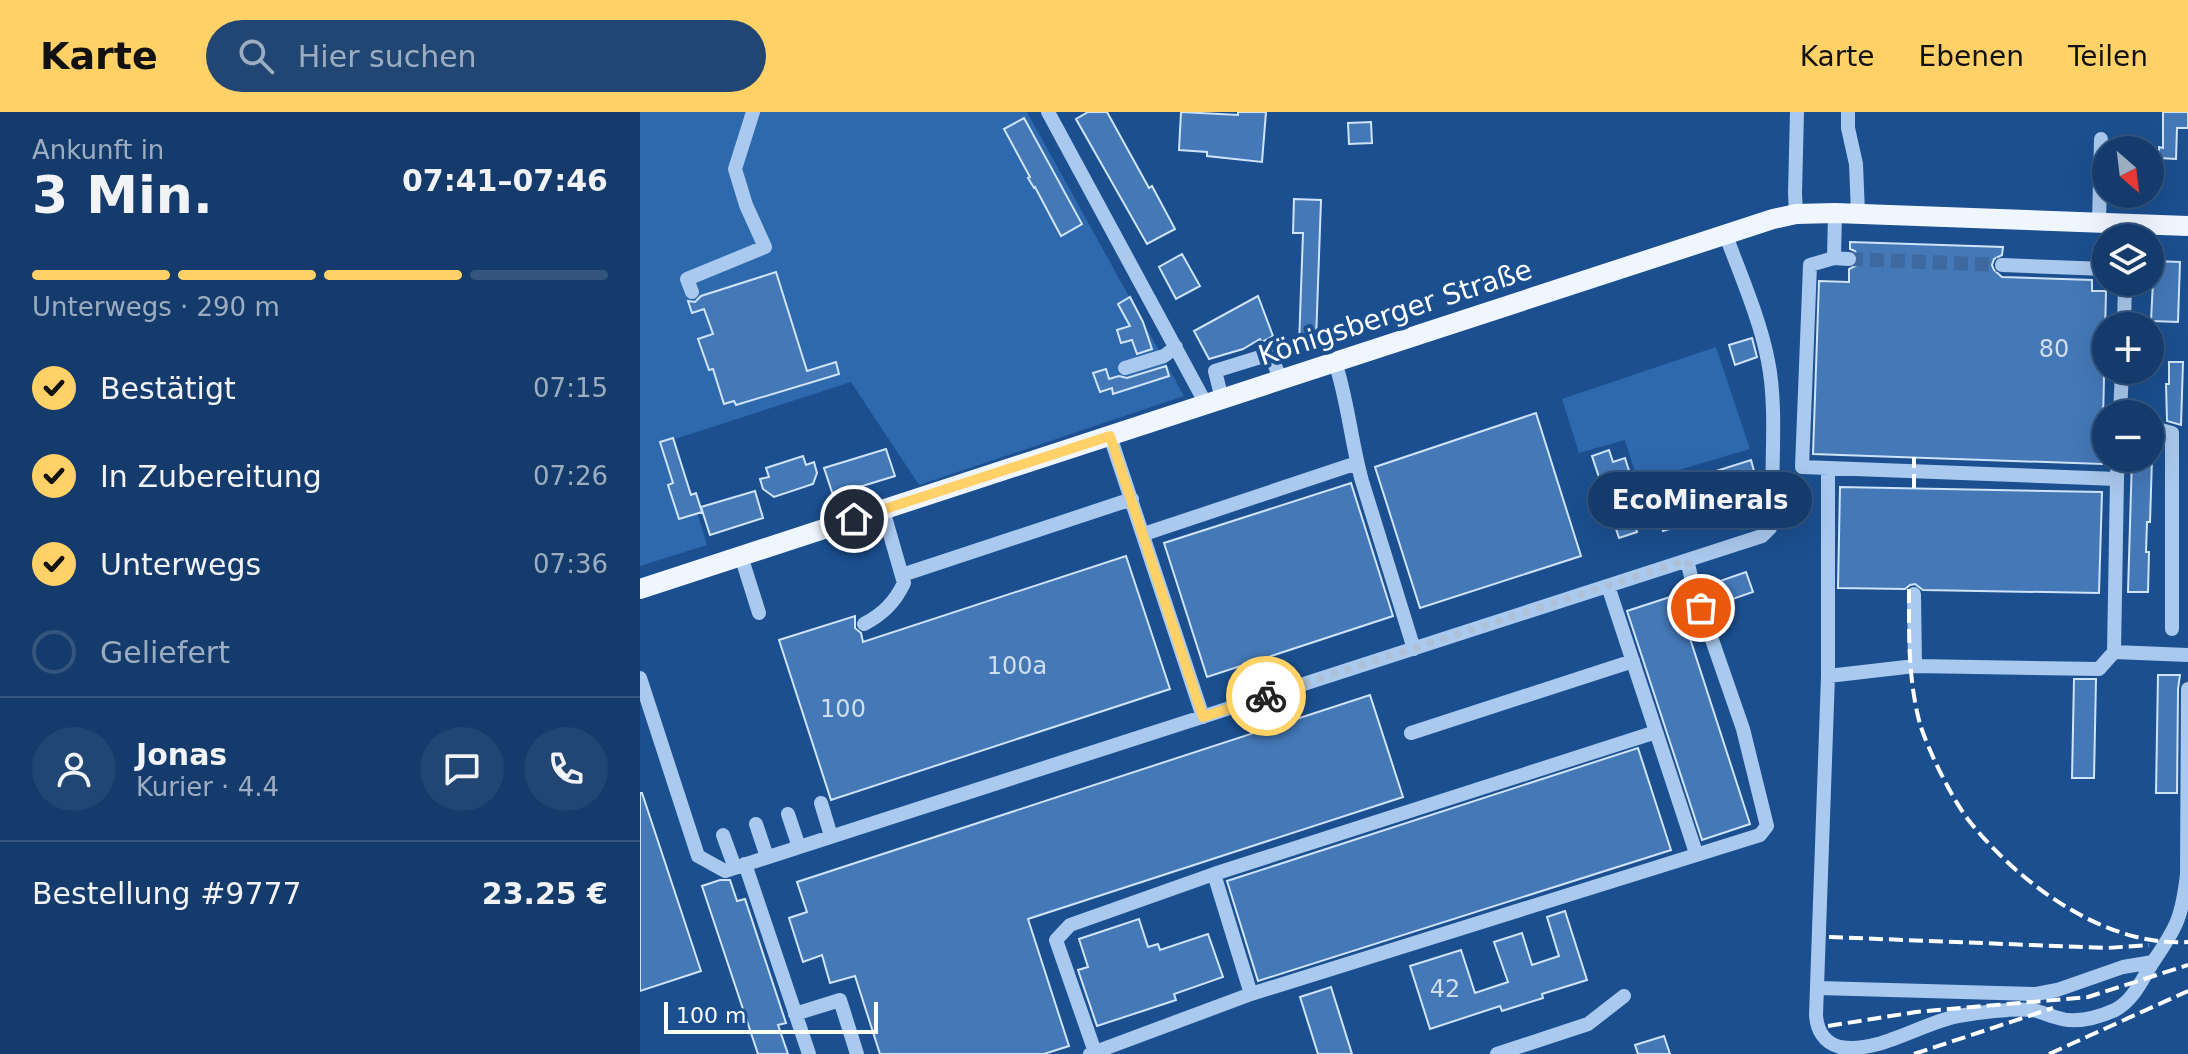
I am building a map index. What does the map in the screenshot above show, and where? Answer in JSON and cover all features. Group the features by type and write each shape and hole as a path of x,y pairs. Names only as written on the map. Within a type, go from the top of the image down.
{"main road":[{"name":"Königsberger Straße","path":"640,589 1765,221 1796,214 1858,213 2102,224"},
{"name":"Königsberger Straße","path":"2164,228 2188,226"}],"street":[{"path":"692,292 687,279 765,247 746,205 735,169 753,112"},
{"path":"1048,112 1176,347 1214,401"},
{"path":"1796,214 1797,112"},
{"path":"1848,112 1848,128 1856,164 1858,213"},
{"path":"2099,208 2099,223"},
{"path":"1835,213 1842,259 1810,265 1802,467 2117,479"},
{"path":"640,678 698,856 725,871 1762,536 1773,521 1769,363 1725,233"},
{"path":"2002,265 2092,268"},
{"path":"1125,368 1164,356 1176,347"},
{"path":"1214,401 1215,371 1270,354 1281,380"},
{"path":"1335,362 1357,463 1414,649"},
{"path":"2164,431 2172,433 2172,629"},
{"path":"1110,436 1203,717"},
{"path":"1144,534 1357,463"},
{"path":"1828,468 1828,676 1817,1022 1818,1030 1828,1042 1836,1046 1862,1047 1956,1016 2032,1010 2078,1020 2116,1009 2128,1001 2176,926 2184,901 2187,874 2188,689"},
{"path":"1828,676 1915,666 2099,669 2114,652 2117,472"},
{"path":"902,575 1132,499"},
{"path":"864,624 882,613 904,583 883,510"},
{"path":"741,556 759,613"},
{"path":"1656,732 1214,874 1070,925 1056,940 1093,1053 1251,994 1760,835 1767,826 1743,729 1687,560"},
{"path":"1608,586 1696,853"},
{"path":"1914,594 1915,666"},
{"path":"2114,652 2188,655"},
{"path":"1411,733 1633,661"},
{"path":"821,803 831,836"},
{"path":"788,814 799,847"},
{"path":"756,824 767,857"},
{"path":"723,835 740,866 809,1054"},
{"path":"1214,874 1251,994"},
{"path":"1818,988 2036,994 2057,990 2123,967 2153,962"},
{"path":"1497,1054 1588,1024 1624,996"},
{"path":"795,1014 840,1000 857,1054"}],"shaded area":[{"path":"640,112 1027,112 1184,396 919,485 851,382 675,439 707,545 640,566"},
{"path":"1716,347 1750,449 1638,482 1625,440 1579,453 1562,399"}],"building":[{"path":"1088,112 1107,112 1175,229 1147,244 1076,119"},
{"path":"1181,112 1238,115 1238,112 1266,112 1262,162 1179,150"},
{"path":"2163,112 2188,112 2188,128 2177,128 2176,159 2164,158"},
{"path":"1024,118 1082,224 1061,236 1004,129"},
{"path":"1371,122 1372,143 1349,144 1348,123"},
{"path":"1294,199 1321,200 1316,340 1299,345 1303,233 1293,233"},
{"path":"1850,242 2003,247 2002,255 1994,259 1992,265 2002,277 2092,280 2092,296 2106,296 2106,312 2092,312 2092,384 2104,384 2103,400 2092,400 2092,464 1813,454 1819,281 1849,282 1849,269 1857,265 1859,259 1850,249"},
{"path":"1182,254 1200,286 1176,299 1159,267"},
{"path":"2164,261 2180,262 2178,322 2164,321 2164,312 2151,312 2152,296 2164,296"},
{"path":"776,272 807,371 836,362 839,374 736,405 734,401 724,404 713,369 709,370 698,339 713,334 704,309 692,313 688,301 695,302 701,296"},
{"path":"1258,296 1273,336 1209,359 1194,331"},
{"path":"1130,297 1152,349 1137,354 1132,340 1121,343 1117,330 1130,326 1118,304"},
{"path":"1752,338 1757,357 1735,365 1729,345"},
{"path":"2169,362 2183,362 2181,425 2167,421"},
{"path":"1166,366 1169,376 1113,394 1112,388 1100,392 1093,373 1106,369 1109,379 1119,376 1127,378"},
{"path":"1536,413 1581,556 1420,608 1375,467"},
{"path":"673,438 691,495 696,493 702,512 679,519 668,485 673,483 660,442"},
{"path":"886,449 895,476 833,495 824,468"},
{"path":"1609,450 1613,462 1625,458 1637,496 1751,460 1762,500 1747,505 1745,498 1717,507 1718,510 1707,514 1706,511 1677,520 1679,526 1663,531 1658,517 1635,525 1637,532 1619,538 1592,456"},
{"path":"803,456 806,465 814,462 817,473 813,484 774,497 763,489 760,479 769,477 766,468"},
{"path":"2132,472 2152,472 2146,552 2149,552 2148,592 2128,592"},
{"path":"1351,483 1393,616 1207,677 1164,543"},
{"path":"1840,487 2102,492 2099,593 1923,590 1915,584 1905,589 1838,588"},
{"path":"755,491 763,518 710,535 701,507"},
{"path":"1126,556 1170,689 831,800 779,640 855,616 855,628 861,633 863,642"},
{"path":"1746,572 1753,592 1724,602 1717,582"},
{"path":"1676,595 1750,824 1702,840 1627,611"},
{"path":"2158,675 2180,675 2177,793 2156,793"},
{"path":"2074,679 2096,679 2094,778 2072,778"},
{"path":"1370,695 1403,797 1028,919 1069,1046 1044,1054 880,1054 855,976 830,983 822,955 803,962 789,918 807,912 797,882"},
{"path":"1638,748 1671,850 1258,981 1227,881"},
{"path":"640,793 701,971 640,991"},
{"path":"730,880 737,901 745,899 786,1023 778,1025 788,1054 758,1054 702,886"},
{"path":"1565,911 1587,980 1502,1011 1500,1006 1430,1029 1410,966 1461,950 1475,993 1508,982 1494,942 1522,933 1532,965 1559,956 1547,917"},
{"path":"1139,919 1148,947 1158,944 1160,950 1208,934 1223,977 1174,994 1176,1000 1097,1026 1078,970 1088,967 1079,939"},
{"path":"1331,987 1352,1054 1318,1054 1300,997"},
{"path":"1664,1036 1670,1054 1638,1054 1635,1045"}],"tunnel":[{"path":"1849,259 2002,265"}],"railway":[{"path":"1914,457 1914,488"},
{"path":"1909,589 1911,674 1920,724 1942,775 1970,822 2013,868 2039,889 2096,923 2157,941 2188,942"},
{"path":"1829,937 2107,948 2149,945"},
{"path":"1828,1026 1916,1012 2088,997 2188,965"},
{"path":"2049,1054 2188,991"},
{"path":"1914,1054 2053,1008"}],"way so far":[{"path":"1266,696 1687,560 1701,608"}],"place":[{"name":"EcoMinerals","path":"1701,608"}],"route":[{"path":"854,519 1110,436 1203,717 1266,696"}]}
